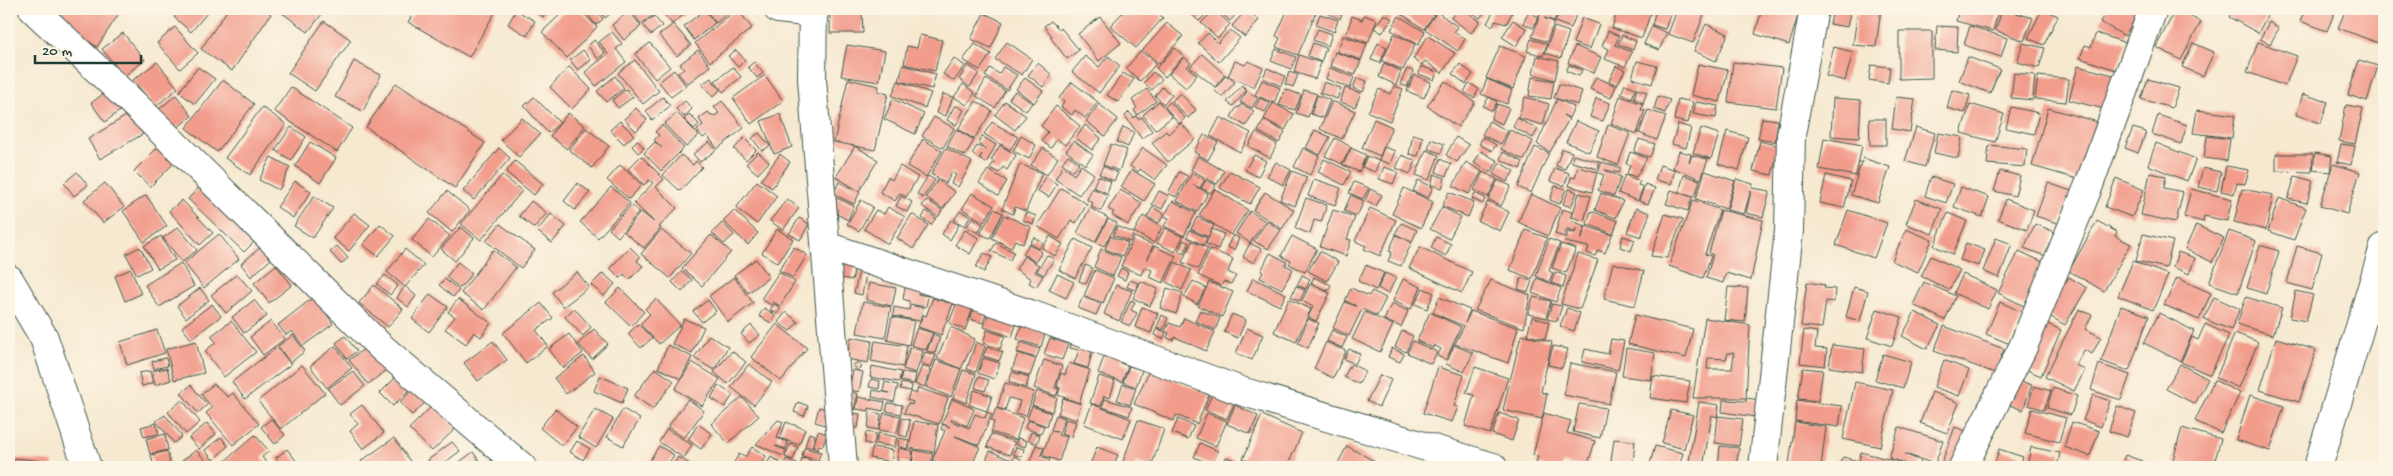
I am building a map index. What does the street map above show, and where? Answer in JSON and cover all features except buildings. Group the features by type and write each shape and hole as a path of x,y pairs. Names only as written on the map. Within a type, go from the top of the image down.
{"street":[{"path":"33,9 135,105 381,347 522,467"},
{"path":"778,9 814,11 812,79 843,467"},
{"path":"1763,467 1789,231 1791,134 1814,9"},
{"path":"1963,467 2023,347 2089,185 2153,9"},
{"path":"826,246 1030,314 1244,392 1493,467"},
{"path":"2318,467 2380,282 2384,247"},
{"path":"9,279 44,338 87,467"}]}
